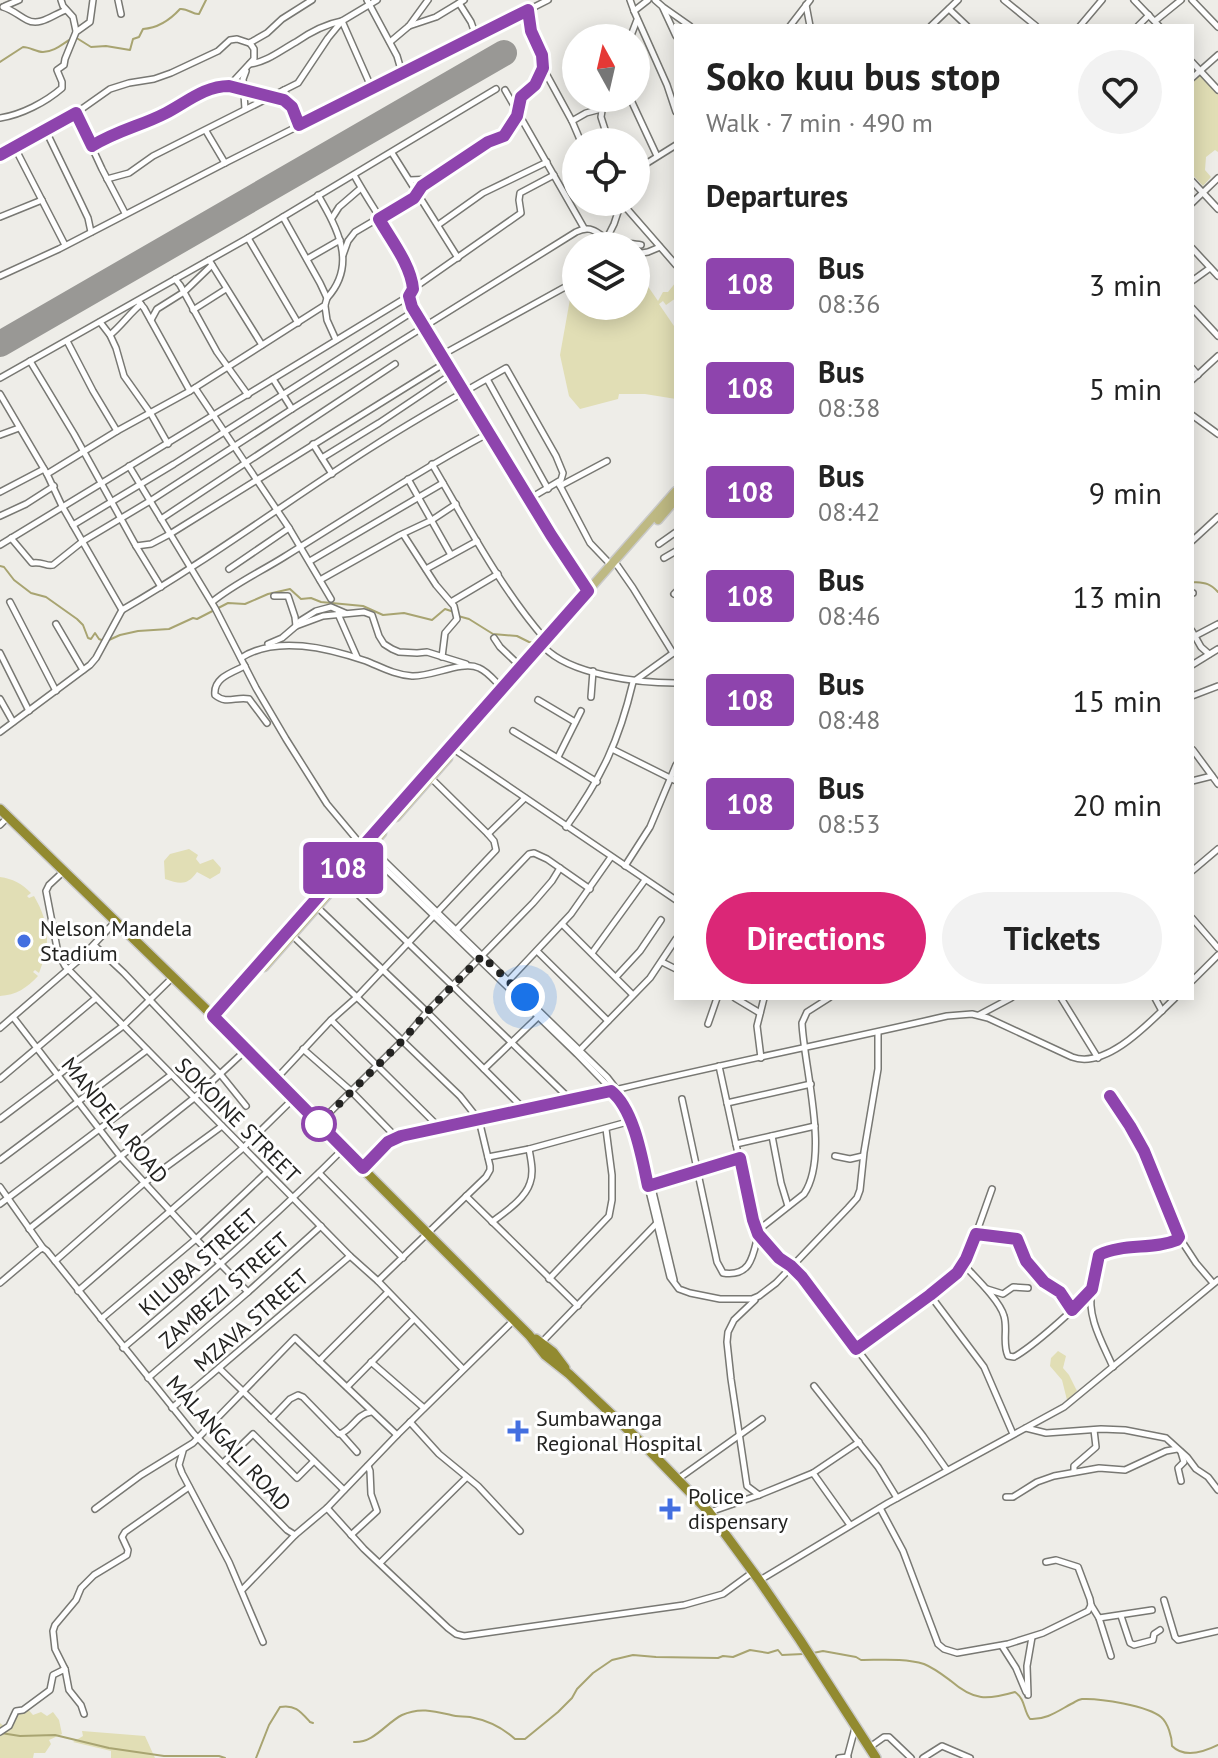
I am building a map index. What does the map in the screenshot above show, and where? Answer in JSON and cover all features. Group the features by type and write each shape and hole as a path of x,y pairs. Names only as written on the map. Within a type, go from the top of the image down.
{"highway":[{"path":"3,817 247,1049 293,1099 709,1512 800,1640 876,1758"}],"main road":[{"path":"614,565 674,493"},
{"path":"214,1018 502,688 674,501"},
{"path":"428,776 455,750 544,643"},
{"path":"214,1018 342,879 365,846"}],"street":[{"path":"2,7 19,0"},
{"path":"61,0 73,17 76,32"},
{"path":"0,118 15,115 62,88 57,70 63,66 76,32 90,22 93,0"},
{"path":"118,0 121,14"},
{"path":"249,43 312,0"},
{"path":"107,179 129,173 153,156 301,80 342,21 368,2 377,0"},
{"path":"390,42 409,26 428,0"},
{"path":"526,0 531,31 542,55 543,68 575,128"},
{"path":"0,276 548,0"},
{"path":"627,0 674,106"},
{"path":"633,9 648,0"},
{"path":"655,0 687,24"},
{"path":"933,24 958,0"},
{"path":"1004,0 1034,24"},
{"path":"1082,24 1102,0"},
{"path":"1134,0 1157,24 1181,0"},
{"path":"1192,0 1218,27"},
{"path":"368,2 397,56 402,73"},
{"path":"409,26 436,17 462,2 476,36"},
{"path":"792,24 808,2"},
{"path":"808,2 810,24"},
{"path":"2,7 31,22 66,10"},
{"path":"663,7 674,32"},
{"path":"949,9 965,24"},
{"path":"1140,24 1149,15"},
{"path":"635,24 637,19"},
{"path":"229,86 249,66 330,24 342,21"},
{"path":"342,21 372,89"},
{"path":"0,155 76,113 110,89 171,73 215,53 230,40 249,43 255,53 240,89 245,109"},
{"path":"1194,76 1218,55"},
{"path":"1194,64 1218,90"},
{"path":"336,340 327,320 325,305 338,282 348,241 355,232 414,198 422,186 488,142 504,136 518,112 521,97 535,85 543,68"},
{"path":"92,146 111,134 165,113 213,88 229,86 284,100 292,107"},
{"path":"0,378 175,279 211,263 496,89"},
{"path":"284,90 299,125"},
{"path":"505,90 584,228"},
{"path":"572,121 590,112"},
{"path":"637,112 657,156"},
{"path":"76,113 125,213"},
{"path":"45,131 78,197 91,232"},
{"path":"206,131 225,163"},
{"path":"650,161 674,146"},
{"path":"15,148 65,245"},
{"path":"392,153 458,258"},
{"path":"438,225 483,193 547,162"},
{"path":"354,175 406,267 413,289"},
{"path":"0,545 409,296 413,289 521,213 520,193 554,175"},
{"path":"1194,201 1218,178"},
{"path":"410,180 434,179"},
{"path":"1194,183 1218,209"},
{"path":"332,218 339,207 361,188"},
{"path":"318,195 332,218 343,255"},
{"path":"0,217 42,200"},
{"path":"633,216 674,263"},
{"path":"283,217 327,298"},
{"path":"11,538 30,562 49,566 233,446 584,228 598,232"},
{"path":"248,238 298,323"},
{"path":"307,259 340,240"},
{"path":"650,251 660,247"},
{"path":"1194,250 1218,276"},
{"path":"211,263 262,345"},
{"path":"151,320 157,309 184,292 211,263"},
{"path":"1194,280 1210,268"},
{"path":"175,279 227,367 248,395"},
{"path":"193,310 227,289"},
{"path":"440,356 562,289"},
{"path":"409,296 414,311 440,356 589,593"},
{"path":"139,302 192,390 301,546 331,599"},
{"path":"110,335 124,323 139,302"},
{"path":"0,492 84,453 192,390 325,305"},
{"path":"1194,310 1218,336"},
{"path":"73,525 414,311"},
{"path":"100,322 116,348 124,376 168,444"},
{"path":"67,341 117,431"},
{"path":"1194,378 1218,356"},
{"path":"30,361 161,587"},
{"path":"136,546 151,544 170,534 445,363"},
{"path":"161,519 395,364"},
{"path":"0,732 96,658 122,610 463,391 506,368 561,465 563,477 559,484"},
{"path":"1194,370 1198,375"},
{"path":"322,458 452,374"},
{"path":"273,379 292,409"},
{"path":"487,379 548,489"},
{"path":"0,394 122,610"},
{"path":"1194,416 1218,434"},
{"path":"0,435 19,428"},
{"path":"213,605 229,589 432,464 489,433"},
{"path":"313,444 332,474"},
{"path":"529,499 607,461"},
{"path":"432,464 477,541 551,654 567,663 633,682 674,683"},
{"path":"129,466 219,615 273,718 337,818 615,1090 633,1120 674,1281 679,1289 705,1297 747,1300 759,1296"},
{"path":"408,479 451,555"},
{"path":"310,561 443,483"},
{"path":"559,484 590,543 633,588 674,650"},
{"path":"0,516 54,486"},
{"path":"320,580 456,504"},
{"path":"1194,539 1218,517"},
{"path":"229,569 289,528"},
{"path":"659,544 674,533"},
{"path":"403,534 436,585 451,602 458,618 446,631 442,657"},
{"path":"426,569 477,541"},
{"path":"664,558 674,552"},
{"path":"451,602 498,574"},
{"path":"274,596 288,596 296,625"},
{"path":"10,602 56,691"},
{"path":"241,658 282,638 316,611 331,607 346,614"},
{"path":"296,625 323,616 364,612 372,615 379,636 392,649 427,652 479,667 502,688"},
{"path":"338,614 357,658"},
{"path":"56,624 83,670"},
{"path":"1194,634 1218,624"},
{"path":"1194,635 1209,654"},
{"path":"494,638 521,667"},
{"path":"260,648 309,647 414,676 471,666"},
{"path":"1194,664 1218,649"},
{"path":"0,653 29,711"},
{"path":"566,827 597,782 624,720 633,682 674,653"},
{"path":"245,666 217,682 215,695 226,701 249,699 267,723"},
{"path":"591,697 593,671"},
{"path":"1194,695 1218,686"},
{"path":"0,699 13,722"},
{"path":"538,700 575,722"},
{"path":"558,757 581,711"},
{"path":"513,731 597,782"},
{"path":"612,749 673,779 650,827 625,866"},
{"path":"455,750 674,899"},
{"path":"1194,751 1218,784"},
{"path":"276,1079 494,853 495,844 488,834 428,776"},
{"path":"1194,780 1212,776"},
{"path":"488,834 525,798"},
{"path":"1194,869 1218,849"},
{"path":"456,930 529,854 539,854 590,889"},
{"path":"508,981 562,924 611,857"},
{"path":"319,1124 540,895 560,868"},
{"name":"SOKOINE STREET","path":"63,872 46,891 62,962 463,1370"},
{"path":"342,879 570,1099"},
{"path":"592,953 645,880"},
{"path":"317,907 524,1109"},
{"path":"435,914 456,930 480,958 508,981 540,1015"},
{"path":"616,977 640,951 661,920"},
{"path":"1194,920 1218,948"},
{"path":"0,1028 68,969 115,922"},
{"path":"562,924 633,995"},
{"path":"292,935 460,1096 479,1120 490,1170 486,1177 378,1281"},
{"path":"578,1052 662,962 674,942"},
{"path":"94,945 221,1075 246,1106"},
{"path":"537,951 608,1021"},
{"path":"1194,979 1218,955"},
{"path":"662,962 674,968"},
{"path":"0,1119 123,1026 173,977"},
{"path":"0,1079 96,998"},
{"path":"708,1024 716,1000"},
{"path":"738,1000 760,1013"},
{"path":"761,1058 757,1034 763,1000"},
{"path":"682,1099 717,1262 723,1273 731,1274 750,1264 758,1232 809,1187 815,1126 802,1019 826,1000"},
{"path":"979,1015 1007,1000"},
{"path":"1062,1000 1098,1058"},
{"path":"1156,1000 1162,1011"},
{"path":"363,1168 388,1142 397,1138 947,1016 979,1015 1079,1060 1098,1058 1132,1037 1173,1000"},
{"path":"484,1069 540,1015"},
{"name":"MANDELA ROAD","path":"13,1017 97,1129 196,1239"},
{"path":"331,1020 440,1128"},
{"path":"759,1495 747,1486 731,1379 728,1332 734,1320 776,1283 857,1198 878,1069 878,1032"},
{"path":"29,1229 194,1098 247,1049"},
{"path":"303,1049 351,1091 397,1138"},
{"path":"0,1160 147,1050"},
{"path":"719,1066 758,1232 779,1258 808,1285 947,1470"},
{"path":"0,1204 171,1075"},
{"path":"727,1103 811,1084"},
{"path":"327,1508 448,1628 464,1636 684,1605 723,1594 1064,1407 1216,1282 1196,1263 1179,1237 1144,1151 1110,1096"},
{"path":"78,1291 243,1148 293,1099"},
{"path":"488,1157 633,1120"},
{"path":"55,1261 144,1183 222,1126"},
{"path":"736,1144 815,1126"},
{"path":"549,1279 609,1216 612,1161 606,1129"},
{"path":"772,1136 788,1206"},
{"name":"KILUBA STREET","path":"123,1348 222,1265 344,1148"},
{"path":"492,1222 529,1186 532,1171 529,1149"},
{"path":"835,1156 850,1159 863,1156"},
{"path":"650,1185 740,1158"},
{"path":"101,1319 196,1239 267,1172"},
{"path":"319,1173 403,1258"},
{"name":"MALANGALI ROAD","path":"0,1187 43,1248 172,1408 295,1535 327,1508 514,1320"},
{"path":"856,1349 957,1273 976,1234 992,1189"},
{"path":"466,1196 578,1306"},
{"path":"547,1351 578,1306 659,1222"},
{"name":"ZAMBEZI STREET","path":"148,1378 321,1226"},
{"path":"976,1234 1017,1239 1026,1261 1044,1282 1060,1292 1072,1310"},
{"path":"1114,1368 1092,1316 1090,1298 1099,1255 1173,1242 1179,1237"},
{"path":"196,1239 248,1292"},
{"path":"0,1283 43,1248"},
{"name":"MZAVA STREET","path":"172,1408 350,1256"},
{"path":"963,1264 1004,1315 1005,1348 1011,1357 1017,1356 1072,1310 1092,1289"},
{"path":"986,1289 1003,1294 1013,1287 1028,1288"},
{"path":"319,1361 388,1292"},
{"path":"930,1295 984,1367 1013,1434"},
{"path":"347,1388 413,1320"},
{"path":"95,1509 198,1438 296,1337 397,1435"},
{"path":"371,1362 424,1408"},
{"path":"219,1368 344,1490"},
{"path":"814,1386 859,1442 897,1498"},
{"path":"271,1419 298,1395 357,1452"},
{"path":"341,1434 364,1413 372,1412"},
{"path":"677,1479 762,1419"},
{"path":"410,1422 439,1454 478,1486 520,1531"},
{"path":"1025,1428 1046,1433 1125,1430 1169,1439 1218,1490"},
{"path":"1074,1472 1074,1466 1080,1459 1096,1447 1094,1430"},
{"path":"223,1463 253,1434 297,1478 314,1461"},
{"path":"709,1512 813,1473 859,1442"},
{"path":"183,1450 179,1465 242,1590 263,1642"},
{"path":"1006,1497 1013,1497 1046,1478 1099,1468 1125,1470 1166,1451 1180,1450"},
{"path":"1180,1450 1184,1461 1178,1468 1181,1481"},
{"path":"351,1535 377,1511 371,1494 368,1466"},
{"path":"813,1473 850,1525"},
{"path":"380,1563 466,1478"},
{"path":"84,1714 69,1690 65,1669 57,1655 53,1642 55,1625 94,1575 127,1555 122,1537 125,1532 189,1487"},
{"path":"880,1508 903,1551 938,1644 952,1653 1032,1637 1078,1617 1091,1605"},
{"path":"242,1590 295,1535"},
{"path":"1046,1562 1056,1560 1078,1567 1111,1656"},
{"path":"1164,1600 1178,1640 1218,1631"},
{"path":"1099,1618 1152,1610"},
{"path":"1121,1616 1130,1643 1134,1645 1153,1640 1154,1634 1160,1630"},
{"path":"1001,1645 1027,1693 1032,1637"},
{"path":"0,1732 9,1726 16,1711 23,1710 50,1690 53,1675 65,1669"},
{"path":"839,1758 847,1757 856,1727"},
{"path":"869,1747 889,1737 911,1758"},
{"path":"923,1758 942,1746 970,1758"}],"shaded area":[{"path":"1202,73 1218,91 1218,152 1215,150 1206,157 1205,170 1211,177 1203,186 1194,176 1194,80"},
{"path":"674,284 674,299 666,305 663,301 659,304 674,326 674,399 619,394 618,399 580,409 569,396 560,355 566,320 650,320 650,289 658,301 663,292 668,292"},
{"path":"189,849 198,855 196,859 200,864 213,859 221,868 220,873 210,879 197,872 183,883 165,879 164,861 170,854"},
{"name":"Nelson Mandela Stadium","path":"0,877 24,887 31,893 27,896 29,898 34,896 46,925 47,943 39,973 33,972 38,976 21,990 0,996"},
{"path":"1058,1351 1066,1356 1063,1368 1077,1391 1067,1400 1062,1380 1050,1366 1051,1358"},
{"path":"17,1707 26,1707 33,1715 41,1712 47,1716 53,1712 59,1720 62,1734 49,1740 51,1744 45,1753 34,1753 33,1758 0,1758 0,1723 5,1727 11,1722 9,1716"},
{"path":"82,1731 145,1736 155,1758 111,1758 111,1751 73,1742 83,1736"}],"waterway":[{"path":"0,62 23,47 48,52 75,37 91,47 130,50 133,39 139,37 143,29 163,23 180,9 199,14 206,0"},
{"path":"0,566 31,593 46,597 77,619 88,638 91,639 95,633 104,641"},
{"path":"1194,582 1209,585 1218,592"},
{"path":"109,640 138,631 169,629 228,603 245,604 290,589 301,599 363,606 383,615 404,613 432,620 445,609 454,612"},
{"path":"458,616 493,634 517,636 537,643"},
{"path":"354,1742 368,1739 396,1718 420,1710 476,1718 500,1728 515,1739 525,1739 558,1712 593,1673 612,1660 633,1655 718,1658 733,1657 750,1650 768,1653 778,1650 782,1655 803,1654"},
{"path":"813,1653 823,1651 861,1660 901,1660 924,1664 974,1695 989,1697 1015,1692 1030,1719 1047,1717 1082,1699 1146,1709 1166,1723 1172,1746 1177,1750 1200,1752 1218,1745"},
{"path":"256,1758 280,1707 294,1708 313,1723"},
{"path":"1,1733 55,1735 109,1748 164,1756 225,1758"}],"runway":[{"path":"0,344 504,53"}],"bus line":[{"name":"108","path":"0,155 76,113 92,146 111,134 165,113 201,92 221,86 284,100 292,107 299,125 528,10 543,68 535,85 521,97 517,116 504,136 488,142 422,186 414,198 379,219 411,278 413,289 409,296 412,307 588,591 213,1016 363,1168 388,1142 401,1136 611,1091 631,1121 648,1186 740,1158 758,1234 779,1258 802,1277 856,1349 957,1273 976,1234 1017,1239 1026,1261 1044,1282 1060,1292 1072,1310 1092,1289 1099,1255 1177,1240 1179,1237 1144,1151 1110,1096"}],"place":[{"name":"Nelson Mandela Stadium","path":"24,941"},
{"name":"Sumbawanga Regional Hospital","path":"518,1431"},
{"name":"Police dispensary","path":"670,1509"}],"route":[{"path":"319,1124 482,956 525,997"}]}
